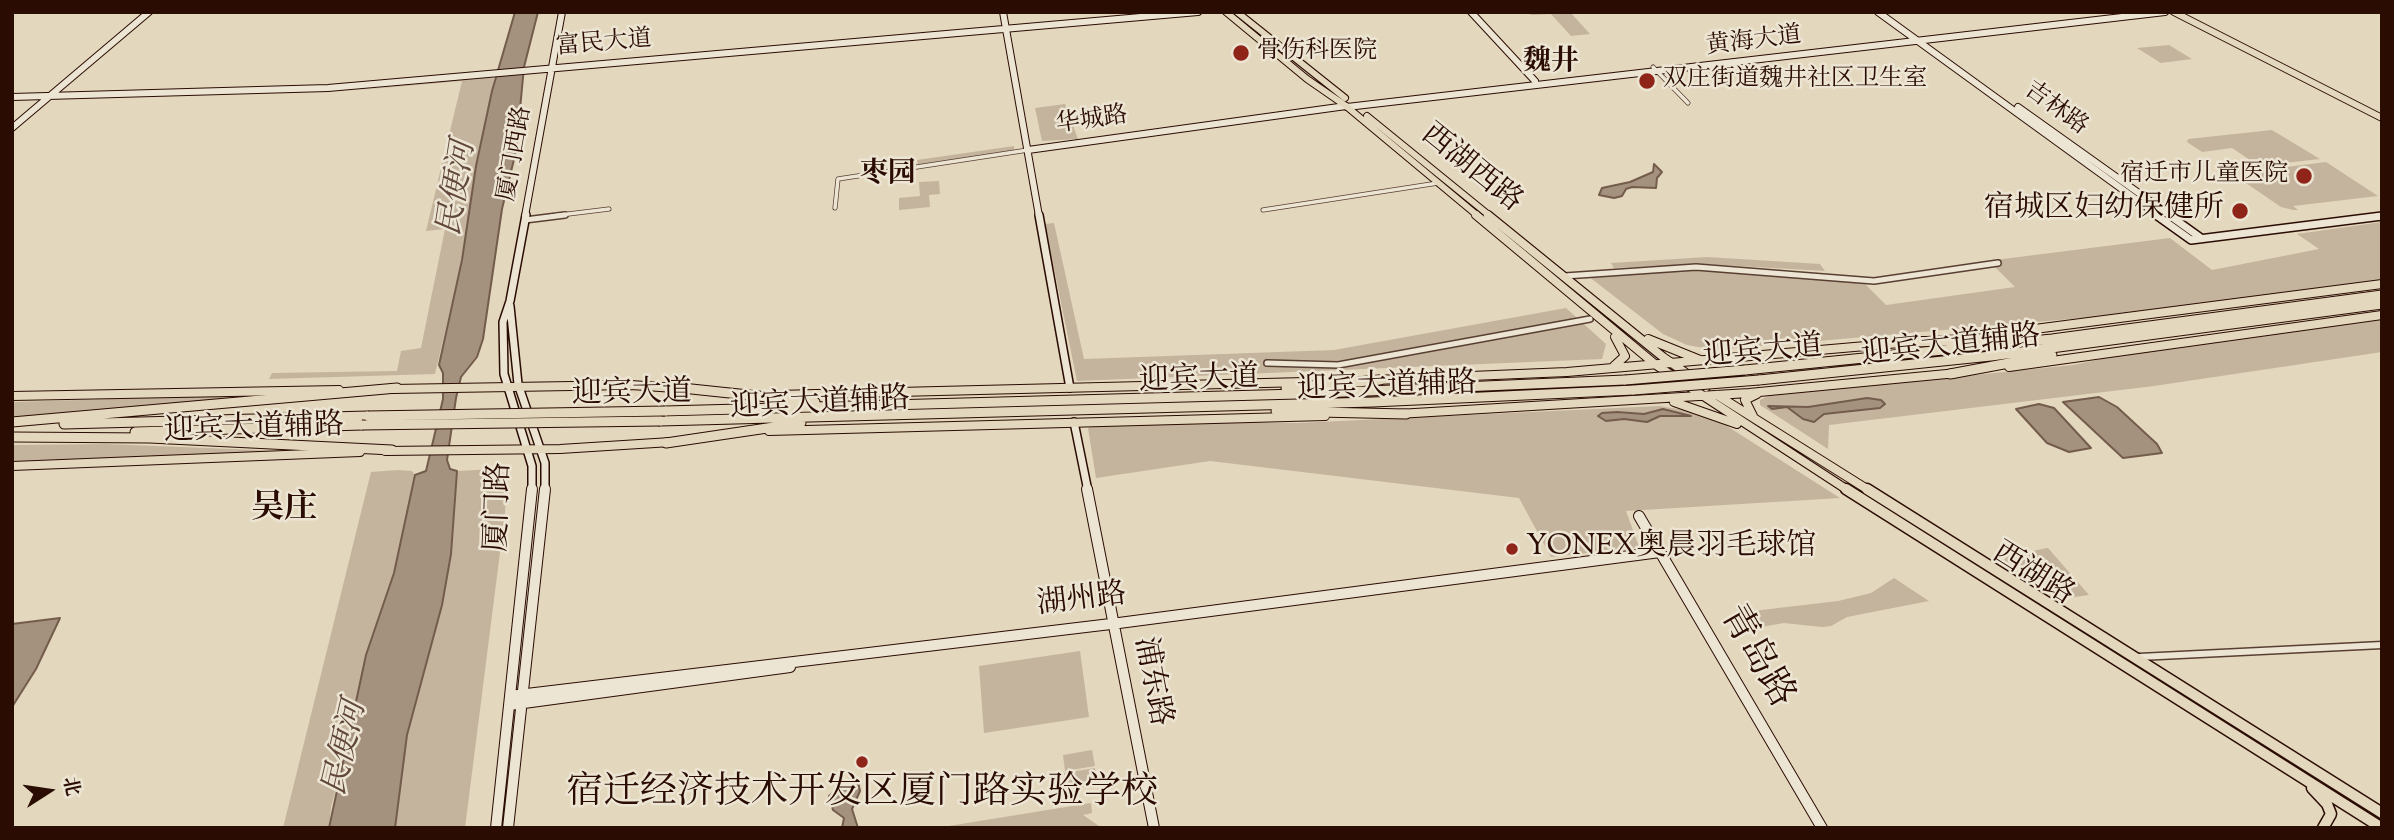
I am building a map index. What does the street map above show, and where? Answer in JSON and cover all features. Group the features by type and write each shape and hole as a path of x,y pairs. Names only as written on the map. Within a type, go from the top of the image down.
{"highway":[{"path":"2206,318 2382,286"},
{"name":"迎宾大道","path":"663,416 1626,380 1913,355 2382,295"},
{"name":"迎宾大道","path":"12,424 866,415 1181,407 1634,390 1991,356 2382,304"},
{"path":"2298,315 2382,310"},
{"path":"1917,342 2032,336 2161,320 2191,320"},
{"path":"1950,373 2160,338 2181,331"},
{"path":"1153,398 1380,380"},
{"path":"12,424 397,388"},
{"path":"682,388 803,401 932,400 983,403"},
{"path":"1181,407 1406,414"},
{"path":"666,443 866,415"},
{"name":"迎宾大道","path":"12,436 365,421"},
{"path":"12,436 150,438 393,450"}],"main road":[{"name":"西湖西路","path":"1226,12 1565,276 1672,364"},
{"name":"西湖西路","path":"1237,12 1656,365"},
{"path":"2174,12 2382,118"},
{"path":"2184,12 2382,112"},
{"path":"1555,282 1625,351 1619,364 1602,369"},
{"name":"迎宾大道辅路","path":"12,396 474,386 682,388 814,395 1380,380 1748,359 1917,342 2382,286"},
{"path":"1587,294 1644,338 1676,352 1704,360 1748,359"},
{"name":"迎宾大道辅路","path":"12,466 393,450 541,449 666,443 787,430 1406,414 1638,401 1950,373 2382,315"},
{"name":"西湖路","path":"1672,364 1827,465 2382,813"},
{"name":"西湖路","path":"1656,365 1811,467 2382,828"},
{"path":"1788,389 1748,397 1745,402 1749,412 1758,422 1827,465"},
{"path":"1638,401 1682,403 1710,412 1811,467"},
{"path":"2262,738 2382,806"},
{"path":"2248,742 2320,795 2331,814 2323,828"}],"street":[{"path":"12,126 143,12"},
{"path":"46,96 149,12"},
{"name":"厦门西路","path":"510,303 562,12"},
{"path":"1003,12 1070,388"},
{"name":"富民大道","path":"12,97 328,88 1198,12"},
{"path":"1471,12 1535,81"},
{"name":"吉林路","path":"1878,12 2201,238"},
{"name":"吉林路","path":"1887,12 2191,240 2201,238"},
{"name":"黄海大道","path":"1920,39 2131,12"},
{"name":"黄海大道","path":"1348,105 2165,12"},
{"path":"1656,70 1688,103"},
{"name":"黄海大道","path":"1348,105 1535,81 1656,70"},
{"name":"华城路","path":"835,208 836,180 844,177 1348,105"},
{"path":"1263,210 1438,183"},
{"path":"525,220 609,209"},
{"path":"2201,238 2382,216"},
{"path":"1565,276 1696,267 1799,272 1874,281 1998,263"},
{"name":"厦门路","path":"496,828 532,488 527,449 507,386 503,322 510,303"},
{"name":"厦门路","path":"508,828 545,490 545,463 519,386 510,303"},
{"path":"1267,363 1338,365 1593,319"},
{"name":"浦东路","path":"1074,422 1154,828"},
{"name":"青岛路","path":"1639,516 1822,828"},
{"name":"湖州路","path":"509,700 1114,626 1660,552"},
{"path":"2133,657 2382,645"}],"shaded area":[{"path":"1529,12 1570,12 1590,34 1571,36 1551,14 1531,15"},
{"path":"2169,45 2192,59 2161,63 2137,48"},
{"path":"490,77 495,79 492,102 476,166 462,260 435,374 269,379 272,373 397,371 401,351 421,348 445,229 426,231 462,81 348,91"},
{"path":"1065,104 1078,139 1042,141 1035,108"},
{"path":"2272,130 2320,159 2259,166 2232,148 2202,152 2187,142 2188,139"},
{"path":"1014,146 1014,151 918,165 917,160"},
{"path":"2326,162 2378,196 2293,206 2298,210 2293,210 2281,207 2243,181 2259,178 2254,174 2262,170"},
{"path":"939,181 940,194 929,195 930,207 899,210 899,198 920,196 919,182"},
{"path":"2382,222 2382,280 2093,317 1715,350 1687,345 1663,334 1588,276 1707,270 1863,282 1886,305 2015,287 1994,266 1999,265 1995,260 2170,238 2212,270 2319,249 2297,234"},
{"path":"1054,223 1084,359 1334,350 1566,308 1606,344 1602,359 1077,381 1045,224"},
{"path":"1707,257 1820,264 1825,271 1703,264 1614,268 1611,263"},
{"path":"2382,313 2382,352 2154,386 1829,425 1828,449 1760,405 1760,400 1768,396 2073,365 2192,340"},
{"path":"245,395 241,400 12,420 12,402"},
{"path":"1659,406 1690,411 1719,421 1840,498 1626,511 1639,547 1551,557 1519,498 1210,461 1096,478 1088,428 1098,422 1297,423"},
{"path":"106,444 308,452 12,463 12,445"},
{"path":"494,469 507,476 505,513 465,828 395,828 407,735 451,554 457,471"},
{"path":"412,471 415,475 405,532 331,807 329,828 283,828 371,472"},
{"path":"2048,548 2089,595 2068,598 2004,560 2008,556"},
{"path":"1894,578 1929,601 1847,617 1831,626 1822,627 1784,623 1761,627 1753,611 1838,601 1871,593"},
{"path":"1080,651 1089,717 984,733 979,666"},
{"path":"1092,750 1095,766 1065,771 1063,755"},
{"path":"1095,768 1097,785 1066,790 1064,773"},
{"path":"1091,803 1092,813 1083,815 1102,828 936,828"}],"water":[{"name":"民便河","path":"515,12 538,12 524,67 516,151 502,209 483,339 477,357 461,377 456,398 447,460 450,469 457,471 451,554 442,605 407,735 395,828 329,828 366,655 394,573 415,475 426,471 443,399 443,373 439,365 462,260 476,166 492,91"},
{"path":"1654,164 1662,172 1657,178 1656,188 1632,187 1626,189 1622,196 1614,198 1599,195 1602,188 1630,182 1653,172"},
{"path":"2099,397 2117,407 2157,444 2162,453 2123,458 2063,402"},
{"path":"1867,398 1881,400 1885,404 1880,408 1824,414 1814,422 1803,419 1787,407 1772,409 1768,406 1808,407"},
{"path":"2039,404 2054,408 2091,448 2069,452 2047,443 2016,409"},
{"path":"1663,409 1691,416 1660,416 1647,422 1624,419 1606,421 1598,416 1602,413 1617,412 1644,414"},
{"path":"60,618 36,669 12,707 12,624"},
{"path":"857,778 860,791 852,809 858,828 842,828 844,818 833,810 829,796 850,779"}],"place":[{"name":"骨伤科医院","path":"1241,53"},
{"name":"双庄街道魏井社区卫生室","path":"1647,81"},
{"name":"宿迁市儿童医院","path":"2304,176"},
{"name":"宿城区妇幼保健所","path":"2240,211"},
{"name":"YONEX奥晨羽毛球馆","path":"1512,549"},
{"name":"宿迁经济技术开发区厦门路实验学校","path":"862,762"}],"district":[{"name":"魏井","path":"1551,64"},
{"name":"枣园","path":"888,176"},
{"name":"吴庄","path":"284,511"}]}
